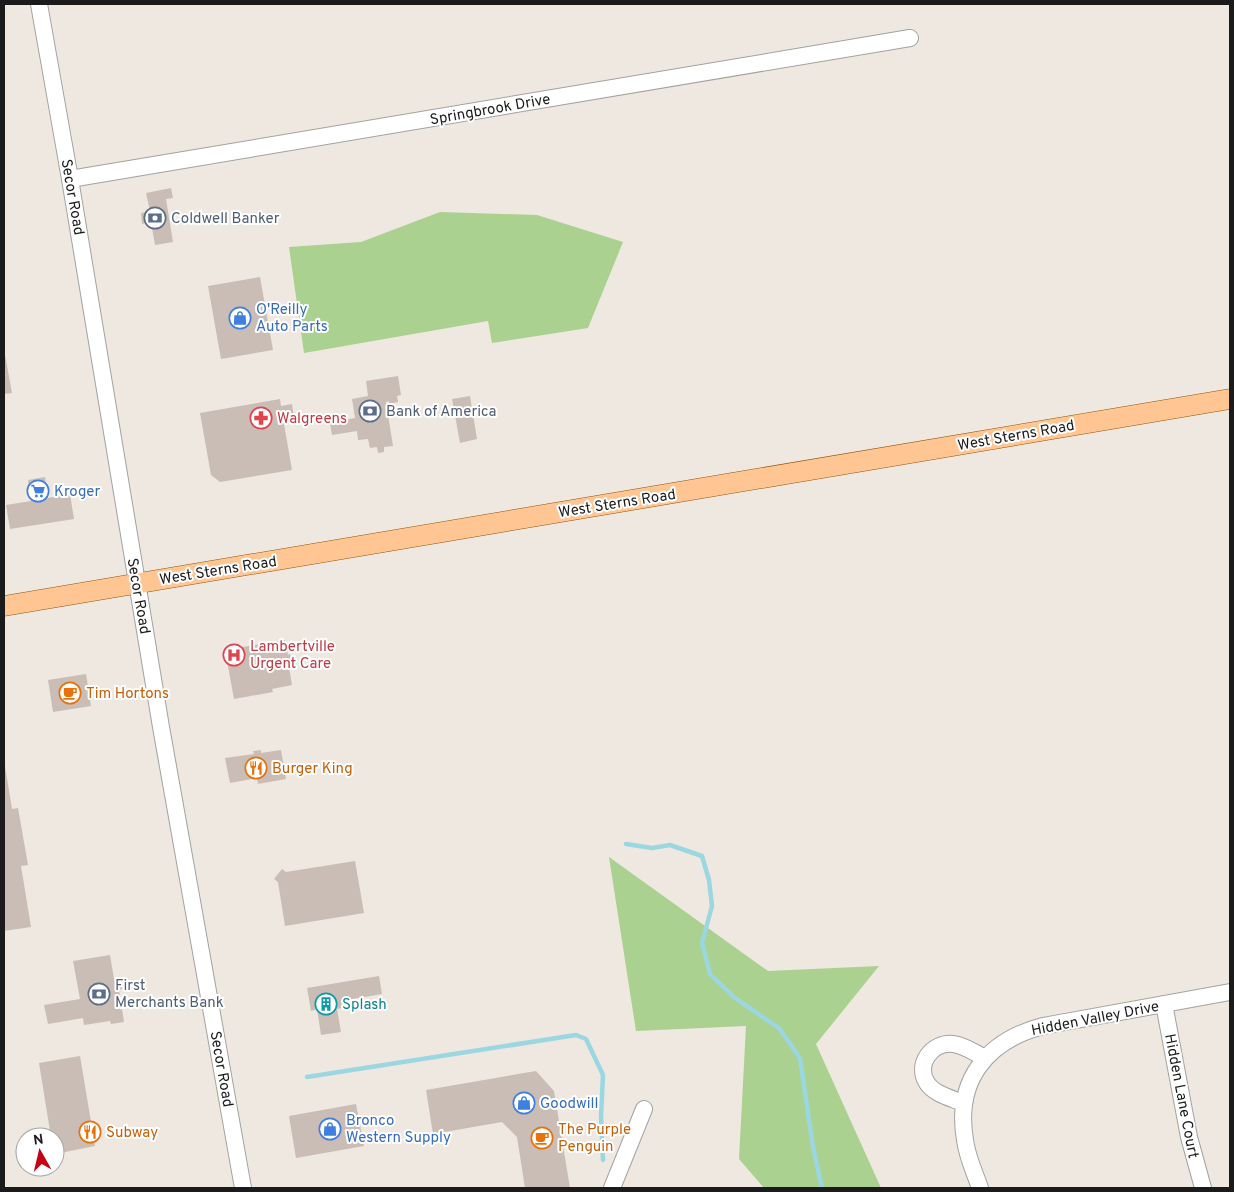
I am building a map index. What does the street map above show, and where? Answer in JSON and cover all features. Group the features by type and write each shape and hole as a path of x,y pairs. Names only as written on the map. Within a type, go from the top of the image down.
{"main road":[{"name":"West Sterns Road","path":"4,606 1230,399"}],"street":[{"name":"Secor Road","path":"39,4 242,1188"},
{"name":"Springbrook Drive","path":"70,180 910,38"},
{"name":"Hidden Valley Drive","path":"980,1188 965,1142 962,1115 963,1103 970,1080 985,1058 1004,1042 1028,1030 1230,992"},
{"name":"Hidden Lane Court","path":"1164,1004 1189,1137 1203,1188"},
{"path":"963,1103 937,1092 927,1083 923,1069 927,1055 938,1046 952,1044 985,1058"},
{"path":"612,1188 644,1109"}],"green space":[{"path":"440,212 537,215 623,242 588,328 492,343 488,321 304,353 289,247 361,242"},
{"path":"609,857 768,971 879,966 816,1044 881,1188 764,1188 739,1159 746,1026 636,1031"}],"building":[{"name":"Coldwell Banker","path":"171,188 173,198 166,199 173,242 155,245 151,222 142,224 141,213 150,211 146,193"},
{"name":"O'Reilly Auto Parts","path":"260,277 273,350 221,359 208,286"},
{"path":"4,349 12,393 4,394"},
{"name":"Bank of America","path":"398,376 401,395 397,396 398,402 389,404 389,401 386,402 393,446 384,447 384,452 378,453 377,447 370,448 368,439 358,440 357,431 332,435 330,423 355,418 352,399 368,396 366,381"},
{"path":"470,396 477,439 460,443 452,399"},
{"name":"Walgreens","path":"280,399 281,406 292,404 295,423 284,424 292,470 220,482 211,475 200,413"},
{"path":"45,477 48,498 70,494 74,519 10,529 6,505 31,501 28,480"},
{"path":"285,640 288,655 290,654 293,666 289,667 292,685 272,689 273,692 234,699 225,650"},
{"name":"Tim Hortons","path":"86,674 91,706 53,712 48,680"},
{"name":"Burger King","path":"261,750 261,753 281,750 286,779 258,784 257,778 230,783 225,758 254,754 253,751"},
{"path":"5,766 12,809 18,808 28,865 21,866 31,927 4,931"},
{"path":"355,861 364,913 285,926 278,882 274,879 282,869 286,872"},
{"name":"First Merchants Bank","path":"110,955 114,979 120,978 122,989 119,990 124,1022 111,1024 110,1021 84,1025 83,1018 48,1024 44,1005 80,999 73,961"},
{"name":"Splash","path":"379,976 382,994 341,1001 342,1008 337,1009 341,1032 321,1035 317,1009 311,1011 307,988"},
{"path":"80,1056 95,1146 65,1152 65,1127 49,1127 39,1063"},
{"path":"536,1071 554,1091 570,1188 525,1188 517,1137 502,1122 433,1134 426,1090"},
{"path":"356,1104 364,1146 296,1158 289,1116"}],"waterway":[{"path":"626,844 652,848 670,845 702,856 709,880 712,906 702,943 710,974 735,998 779,1028 800,1058 813,1147 822,1188"},
{"path":"307,1077 576,1035 586,1039 603,1075 601,1117 603,1160"}],"place":[{"name":"Coldwell Banker","path":"155,218"},
{"name":"O'Reilly Auto Parts","path":"240,318"},
{"name":"Bank of America","path":"370,411"},
{"name":"Walgreens","path":"261,418"},
{"name":"Kroger","path":"38,491"},
{"name":"Lambertville Urgent Care","path":"234,655"},
{"name":"Tim Hortons","path":"70,693"},
{"name":"Burger King","path":"256,768"},
{"name":"First Merchants Bank","path":"99,994"},
{"name":"Splash","path":"326,1004"},
{"name":"Goodwill","path":"524,1103"},
{"name":"Bronco Western Supply","path":"330,1129"},
{"name":"Subway","path":"90,1132"},
{"name":"The Purple Penguin","path":"542,1138"}]}
